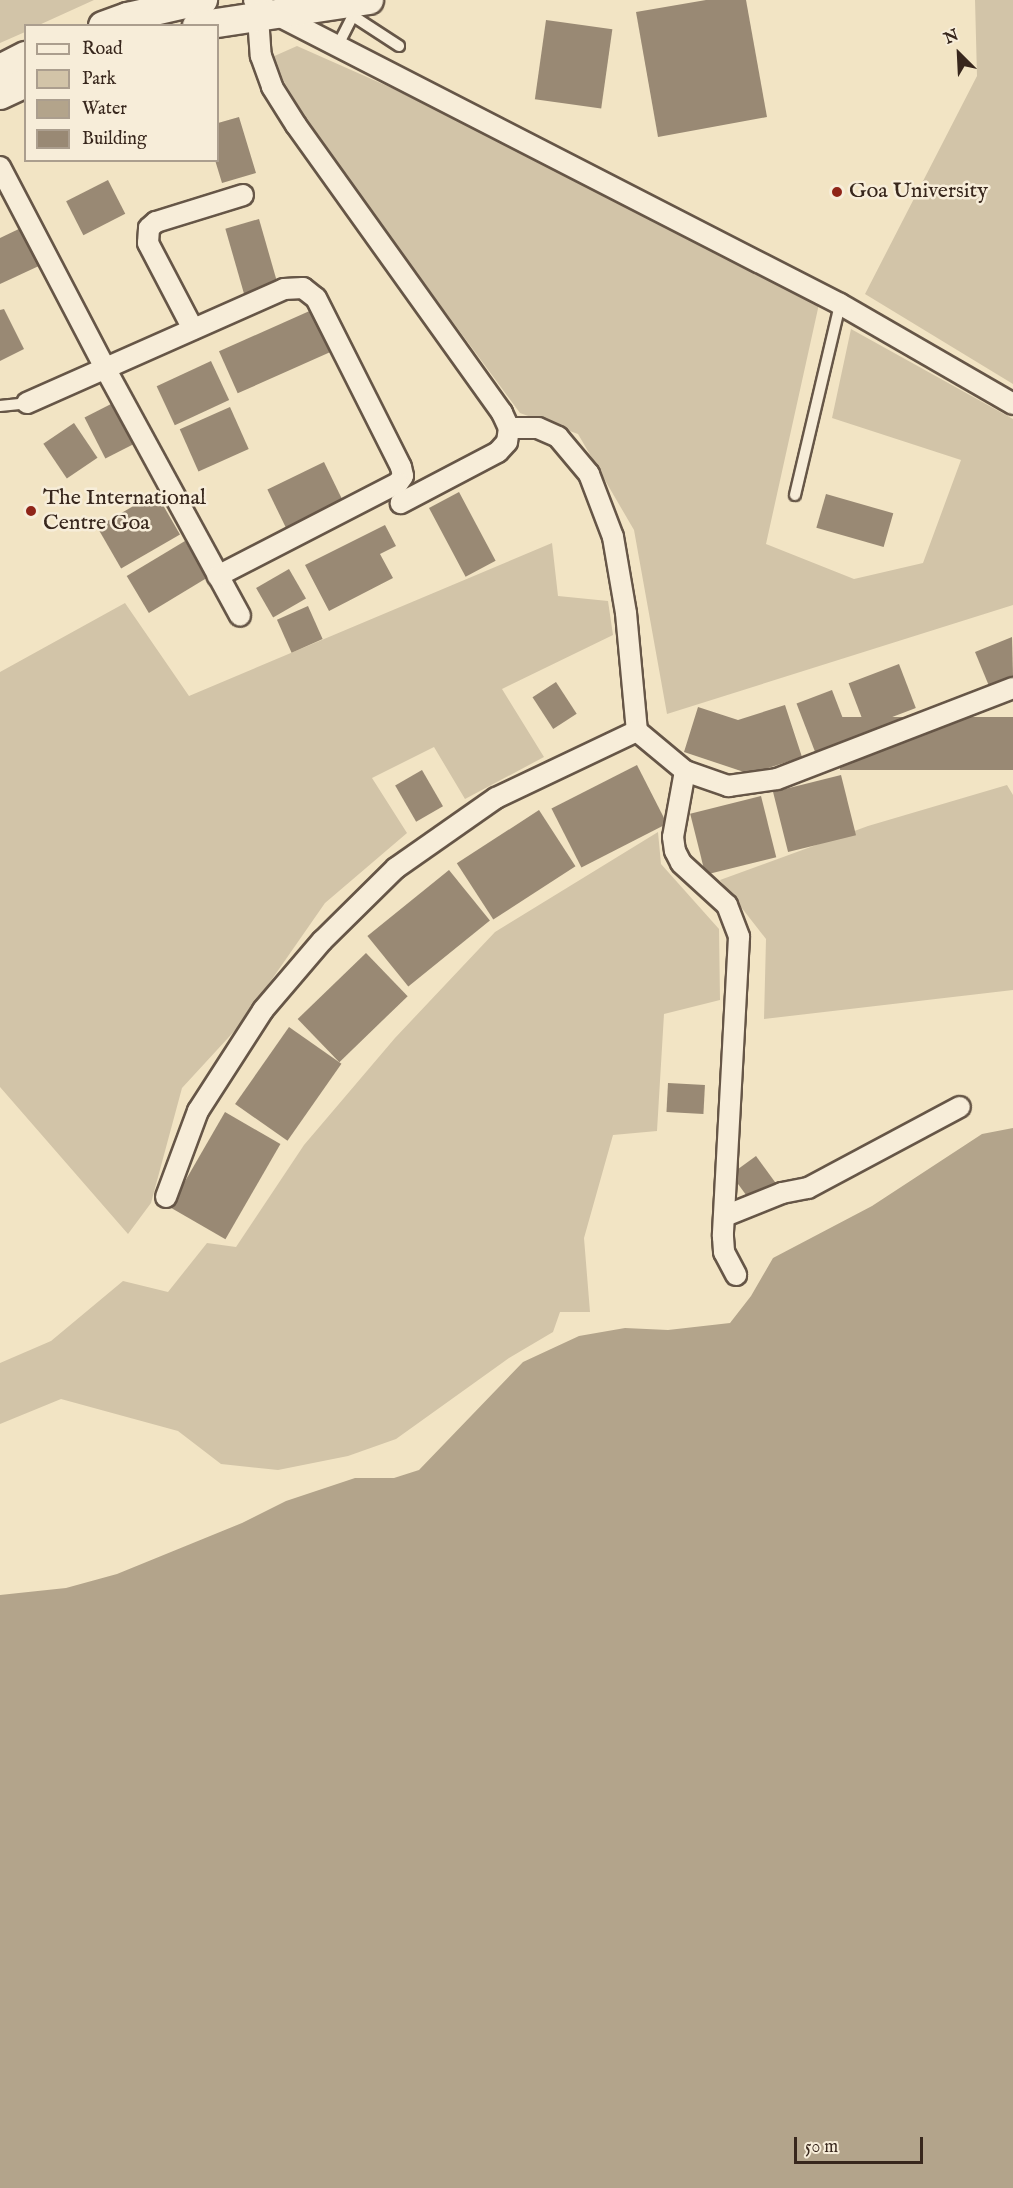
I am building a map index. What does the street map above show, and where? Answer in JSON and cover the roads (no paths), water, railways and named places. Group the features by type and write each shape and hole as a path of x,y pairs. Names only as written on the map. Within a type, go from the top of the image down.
{"main road":[{"path":"109,24 128,17 203,0"},
{"path":"205,24 262,10 369,0"},
{"path":"0,69 24,57"},
{"path":"0,95 24,84"}],"street":[{"path":"401,503 498,452 507,442 509,428 502,413 296,125 272,87 261,56 262,10 338,45 840,304 1013,404"},
{"path":"0,167 105,369 240,616"},
{"path":"193,329 148,243 149,228 156,222 243,195"},
{"path":"27,403 284,290 303,288 316,298 401,467 403,476 398,483 218,576"},
{"path":"509,428 538,428 558,437 589,474 613,537 626,614 637,731 685,771 728,786 777,779 1013,688"},
{"path":"166,1197 198,1111 257,1019 322,942 396,868 496,798 637,731"},
{"path":"685,771 673,837 675,850 681,863 727,905 736,922 739,937 737,1017 729,1097 724,1252 736,1275"},
{"path":"725,1216 782,1193 808,1188 960,1107"}],"lane":[{"path":"338,45 353,16 399,45"},
{"path":"795,495 840,304"},
{"path":"0,406 27,403"}],"water":[{"path":"1013,1128 1013,2188 0,2188 0,1595 66,1588 117,1574 242,1523 286,1501 355,1478 394,1478 419,1470 523,1362 579,1336 625,1328 668,1330 730,1323 751,1296 773,1258 872,1206 982,1134"}],"place":[{"name":"Goa University","path":"837,192"},
{"name":"The International Centre Goa","path":"31,511"}]}
